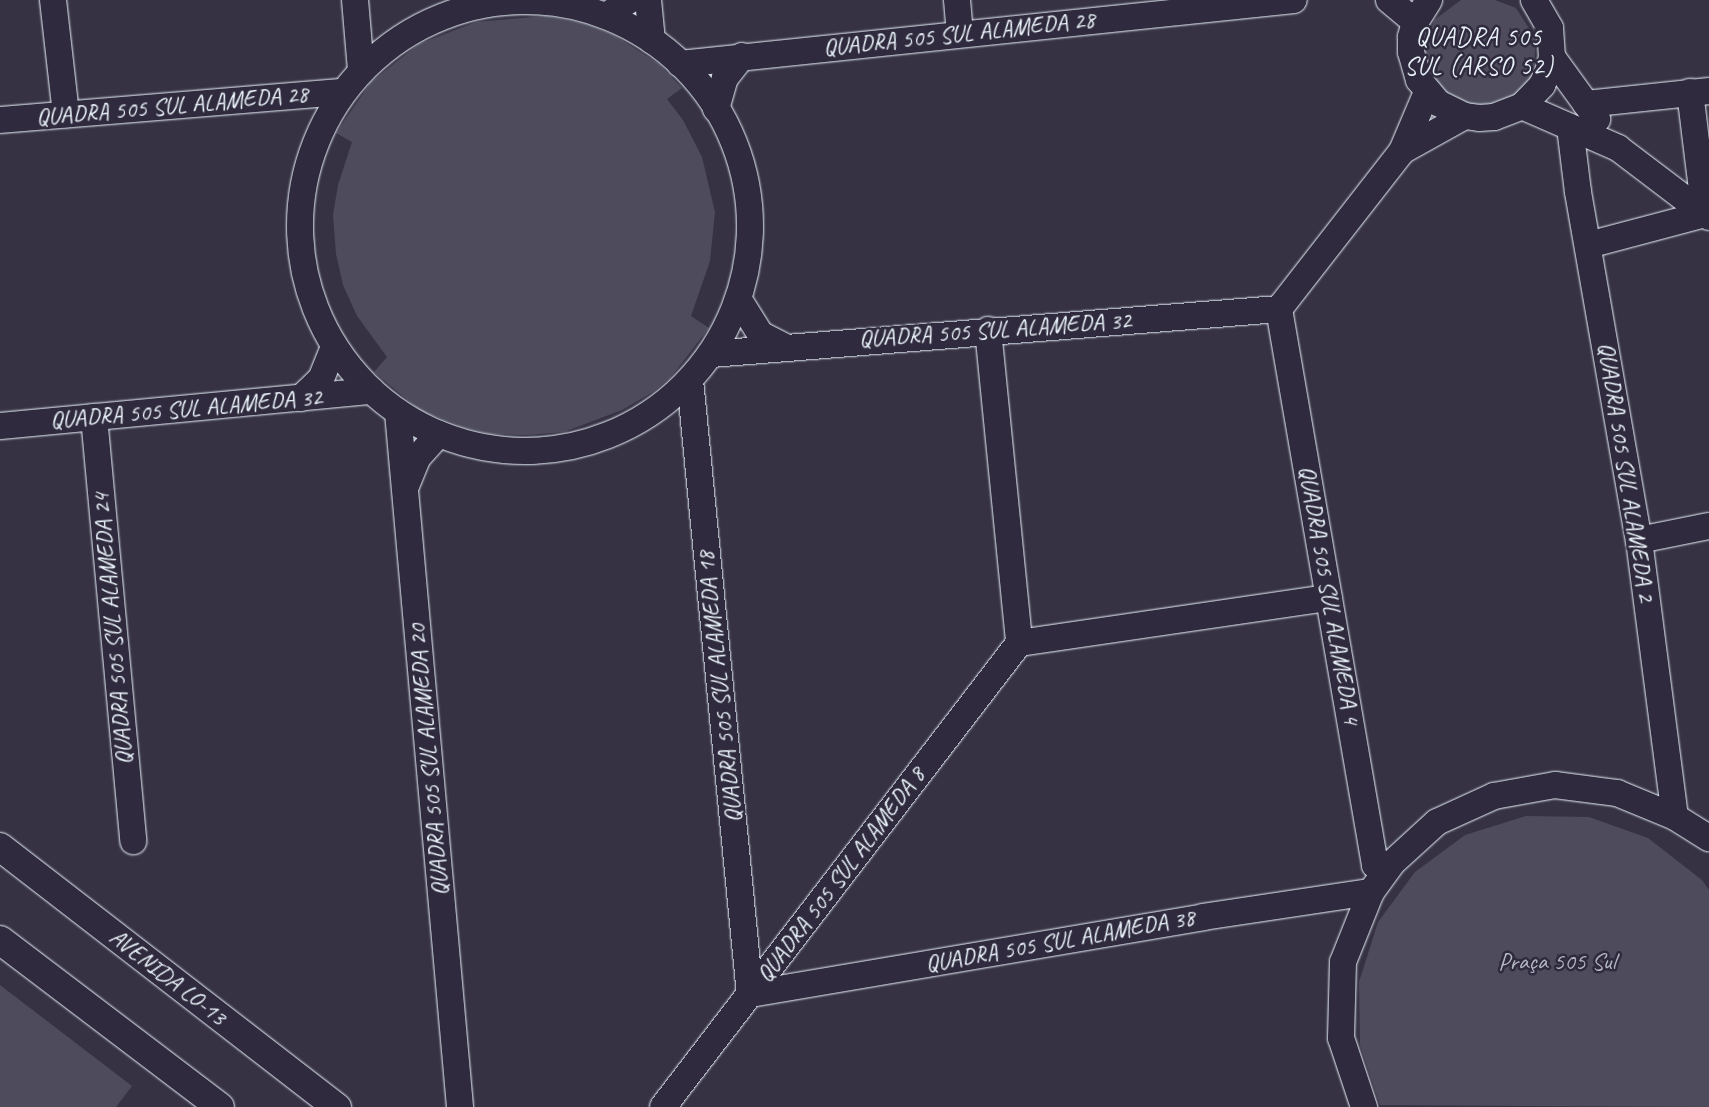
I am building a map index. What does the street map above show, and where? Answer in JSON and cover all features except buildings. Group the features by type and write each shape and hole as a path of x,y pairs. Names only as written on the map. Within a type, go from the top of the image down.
{"street":[{"path":"52,0 66,114"},
{"path":"356,0 368,21 394,41"},
{"path":"356,0 361,70"},
{"path":"606,16 630,0"},
{"path":"648,0 652,41"},
{"path":"957,0 960,34"},
{"name":"QUADRA 505 SUL ALAMEDA 28","path":"680,64 1253,2 1294,0"},
{"path":"1389,0 1415,22"},
{"path":"1429,0 1415,22 1411,52 1419,80 1438,103 1465,116 1494,117 1522,106 1542,85 1552,57 1550,28 1542,5"},
{"path":"497,2 552,3 606,16 652,41 680,64 716,109 739,157 749,202 749,248 739,300 712,354 690,380 656,410 606,437 550,450 494,449 438,434 398,412 371,391 334,347 318,316 307,285 300,241 302,186 318,134 343,92 361,70 394,41 444,16 497,2"},
{"path":"716,109 725,78 742,56"},
{"path":"1552,57 1618,148"},
{"path":"1586,104 1700,91 1707,215"},
{"name":"QUADRA 505 SUL ALAMEDA 28","path":"0,120 343,92"},
{"path":"1280,309 1402,151 1427,92"},
{"path":"269,98 299,112 318,134"},
{"path":"1522,106 1618,148 1707,215"},
{"path":"1402,151 1465,116"},
{"name":"QUADRA 505 SUL ALAMEDA 2","path":"1570,127 1638,540 1675,817"},
{"path":"1588,245 1707,215"},
{"path":"739,300 760,334 785,347"},
{"name":"QUADRA 505 SUL ALAMEDA 32","path":"712,354 988,330 1280,309"},
{"name":"QUADRA 505 SUL ALAMEDA 4","path":"1280,309 1375,864 1391,864"},
{"path":"988,330 1019,643 1329,598"},
{"path":"301,398 321,380 334,347"},
{"name":"QUADRA 505 SUL ALAMEDA 18","path":"690,380 750,994"},
{"name":"QUADRA 505 SUL ALAMEDA 32","path":"0,426 371,391"},
{"path":"656,410 681,420 696,442"},
{"name":"QUADRA 505 SUL ALAMEDA 20","path":"398,412 460,1107"},
{"name":"QUADRA 505 SUL ALAMEDA 24","path":"94,417 133,841"},
{"path":"405,489 415,462 438,434"},
{"path":"1638,540 1709,526"},
{"name":"QUADRA 505 SUL ALAMEDA 8","path":"663,1107 1019,643"},
{"path":"1364,1107 1341,1038 1343,962 1371,892 1391,864 1437,822 1494,796 1546,787 1617,793 1675,817 1709,836"},
{"name":"AVENIDA LO-13","path":"0,847 337,1107"},
{"name":"QUADRA 505 SUL ALAMEDA 38","path":"750,994 1203,916 1371,892"},
{"path":"0,940 220,1107"}],"green space":[{"path":"1461,0 1495,0 1516,8 1536,39 1533,76 1522,92 1489,109 1470,108 1438,90 1424,55 1434,20"},
{"path":"546,16 586,24 614,35 659,64 682,88 667,99 683,120 702,157 715,212 710,261 691,316 709,328 671,377 653,392 622,410 564,432 527,435 490,434 466,428 421,411 374,372 387,357 357,316 343,285 336,254 333,215 338,185 352,142 336,133 371,82 419,44 476,22"},
{"name":"Praça 505 Sul","path":"1526,816 1589,817 1648,838 1702,880 1709,890 1709,1107 1380,1105 1360,1045 1359,982 1378,922 1415,872 1465,835"},
{"path":"0,985 132,1086 116,1107 0,1107"}],"district":[{"name":"QUADRA 505 SUL (ARSO 52)","path":"1479,52"}]}
